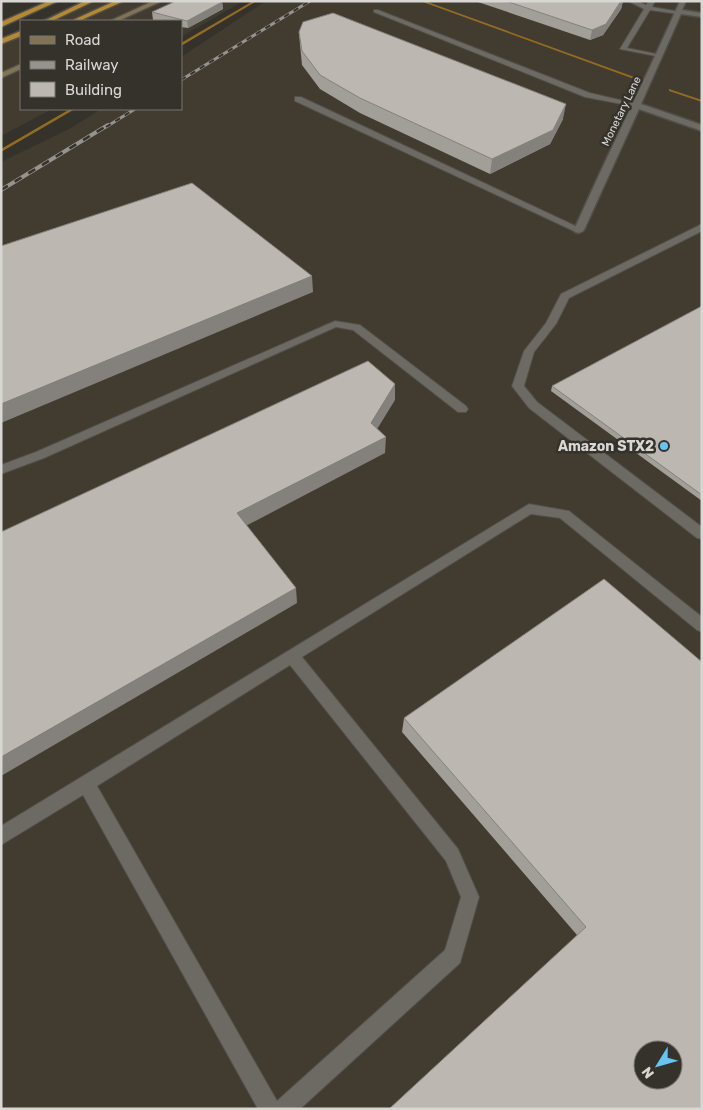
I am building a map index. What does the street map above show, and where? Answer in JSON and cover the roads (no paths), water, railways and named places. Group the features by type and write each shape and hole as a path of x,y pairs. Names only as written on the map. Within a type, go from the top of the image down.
{"highway":[{"path":"1,25 55,1"},
{"path":"48,20 92,1"},
{"path":"76,20 121,1"},
{"path":"1,42 20,33"}],"main road":[{"path":"114,20 159,1"},
{"path":"1,76 20,66"}],"street":[{"name":"Monetary Lane","path":"579,230 683,1"},
{"path":"678,12 702,15"},
{"path":"637,104 702,128"}],"lane":[{"path":"632,1 678,12"},
{"path":"650,5 623,49 659,56"},
{"path":"376,11 588,94 637,104"},
{"path":"298,99 579,230"},
{"path":"702,227 565,296 551,324 529,351 518,386 533,405 702,534"},
{"path":"1,470 40,455 335,324 356,327 462,409"},
{"path":"1,836 529,509 564,514 702,626"},
{"path":"284,1109 453,956 470,897 452,855 292,656"},
{"path":"86,784 270,1109"}],"waterway":[{"path":"182,44 256,1"},
{"path":"421,1 635,78"},
{"path":"670,90 702,101"},
{"path":"1,151 71,110"}],"railway":[{"path":"182,79 310,1"},
{"path":"106,127 133,110"},
{"path":"1,190 108,125"}],"place":[{"name":"Amazon STX2","path":"664,446"}]}
